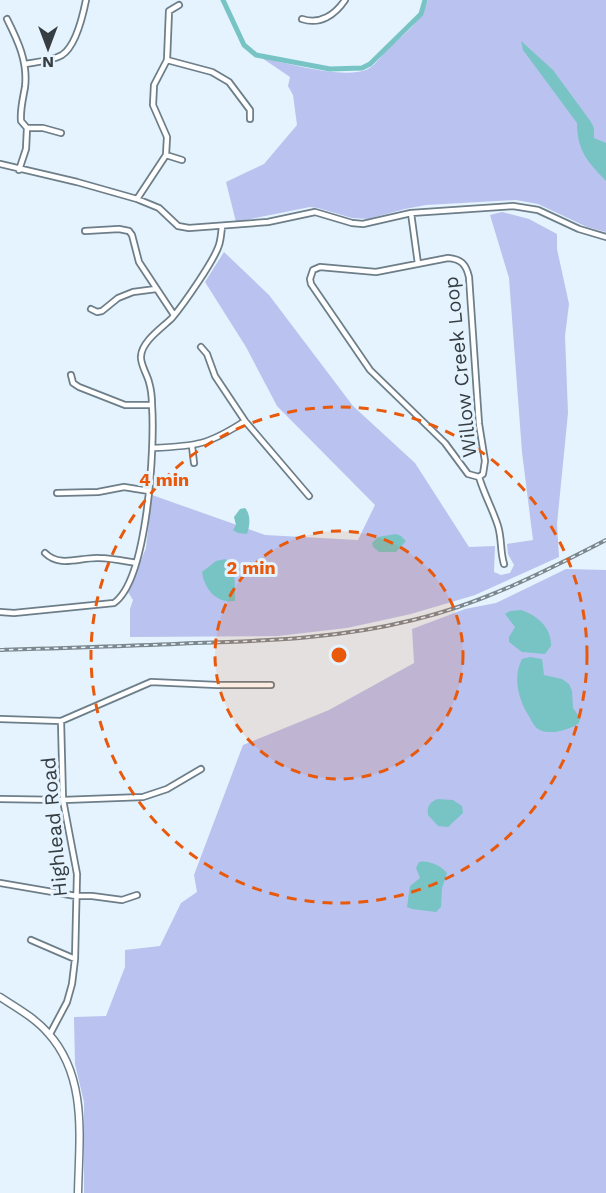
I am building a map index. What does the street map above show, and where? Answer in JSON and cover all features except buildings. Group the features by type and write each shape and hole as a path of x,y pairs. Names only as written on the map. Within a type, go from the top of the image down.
{"street":[{"path":"25,64 60,56 67,51 81,24 86,0"},
{"path":"302,19 313,21 324,18 337,10 345,0"},
{"path":"137,199 166,155 167,137 153,105 154,85 167,60 169,11 179,5"},
{"path":"7,19 25,64 25,87 20,106 21,121 27,128 26,149 20,170"},
{"path":"167,60 212,72 229,82 250,110 250,119"},
{"path":"27,128 43,128 61,133"},
{"path":"166,155 182,160"},
{"path":"0,164 137,199 159,208 178,226 189,228 268,222 315,212 363,224 411,213 492,206 528,207 585,231 606,237"},
{"name":"Willow Creek Loop","path":"411,213 418,264"},
{"path":"0,612 14,614 114,603 121,598 136,563 144,535 153,448 149,382 140,358 144,347 174,315 215,255 222,227"},
{"path":"85,231 119,229 129,231 139,262 174,315"},
{"name":"Willow Creek Loop","path":"448,258 456,259 466,266 479,424 485,461 483,474 479,477 468,474 445,443 370,370 311,284 313,270 320,267 376,272 448,258"},
{"path":"91,309 97,312 102,311 118,298 133,292 156,289"},
{"path":"201,347 207,354 215,376 245,421 309,496"},
{"path":"71,375 73,383 79,387 125,405 152,405"},
{"path":"153,448 192,446 220,437 245,421"},
{"path":"181,447 182,439"},
{"path":"192,446 194,463"},
{"name":"Willow Creek Loop","path":"479,477 486,500 498,525 504,564"},
{"path":"57,493 98,492 124,487 149,490"},
{"path":"45,553 52,560 98,558 136,563"},
{"path":"0,719 62,721 151,682 217,686 271,685"},
{"name":"Highlead Road","path":"50,1034 67,1002 75,959 77,874 63,800 62,721"},
{"path":"0,799 63,800 126,798 158,794 201,769"},
{"path":"0,883 76,896 122,900 137,896"},
{"path":"31,940 75,959"},
{"path":"0,997 50,1034 68,1062 78,1099 78,1193"}],"shaded area":[{"path":"428,0 606,0 606,232 587,227 538,204 516,200 426,205 368,219 352,218 310,207 236,222 226,182 264,164 297,125 293,95 288,86 290,77 262,58 331,72 358,72 368,69 413,26"},
{"path":"521,41 553,70 591,122 594,128 594,138 606,143 606,181 581,149 577,123 523,50"},
{"path":"502,212 529,219 557,234 557,249 569,304 565,336 568,413 557,524 559,557 475,595 411,614 347,628 278,636 130,637 130,609 133,600 128,592 146,548 152,495 265,535 358,540 375,505 277,406 246,347 205,282 224,252 269,295 353,406 415,463 469,547 495,546 494,572 501,575 510,573 514,565 508,554 507,544 533,540 522,452 509,278 490,215"},
{"path":"245,508 249,520 247,534 233,530 236,525 234,517 240,509"},
{"path":"396,534 406,541 396,552 379,552 373,547 372,543 378,537"},
{"path":"225,559 234,572 235,601 222,600 212,594 203,578 202,572 216,561"},
{"path":"566,569 606,570 606,1193 84,1193 84,1102 75,1064 74,1017 106,1016 125,967 125,950 160,946 181,903 197,892 194,875 243,745 329,710 414,663 412,629 465,609 496,603"},
{"path":"521,610 538,619 549,633 551,646 545,654 522,652 509,642 509,637 515,627 505,614"},
{"path":"530,657 542,659 544,675 562,679 569,684 572,691 573,708 580,718 579,723 565,730 554,732 543,731 535,726 523,704 517,682 522,659"},
{"path":"438,799 453,800 462,806 463,813 448,827 438,826 428,815 429,805"},
{"path":"419,862 434,864 447,873 442,888 441,907 436,912 407,907 410,886 420,878 416,868"}],"waterway":[{"path":"223,0 244,45 256,55 330,69 362,68 370,64 421,14 425,0"}],"railway":[{"path":"0,650 278,640 359,631 413,620 488,596 606,540"}]}
